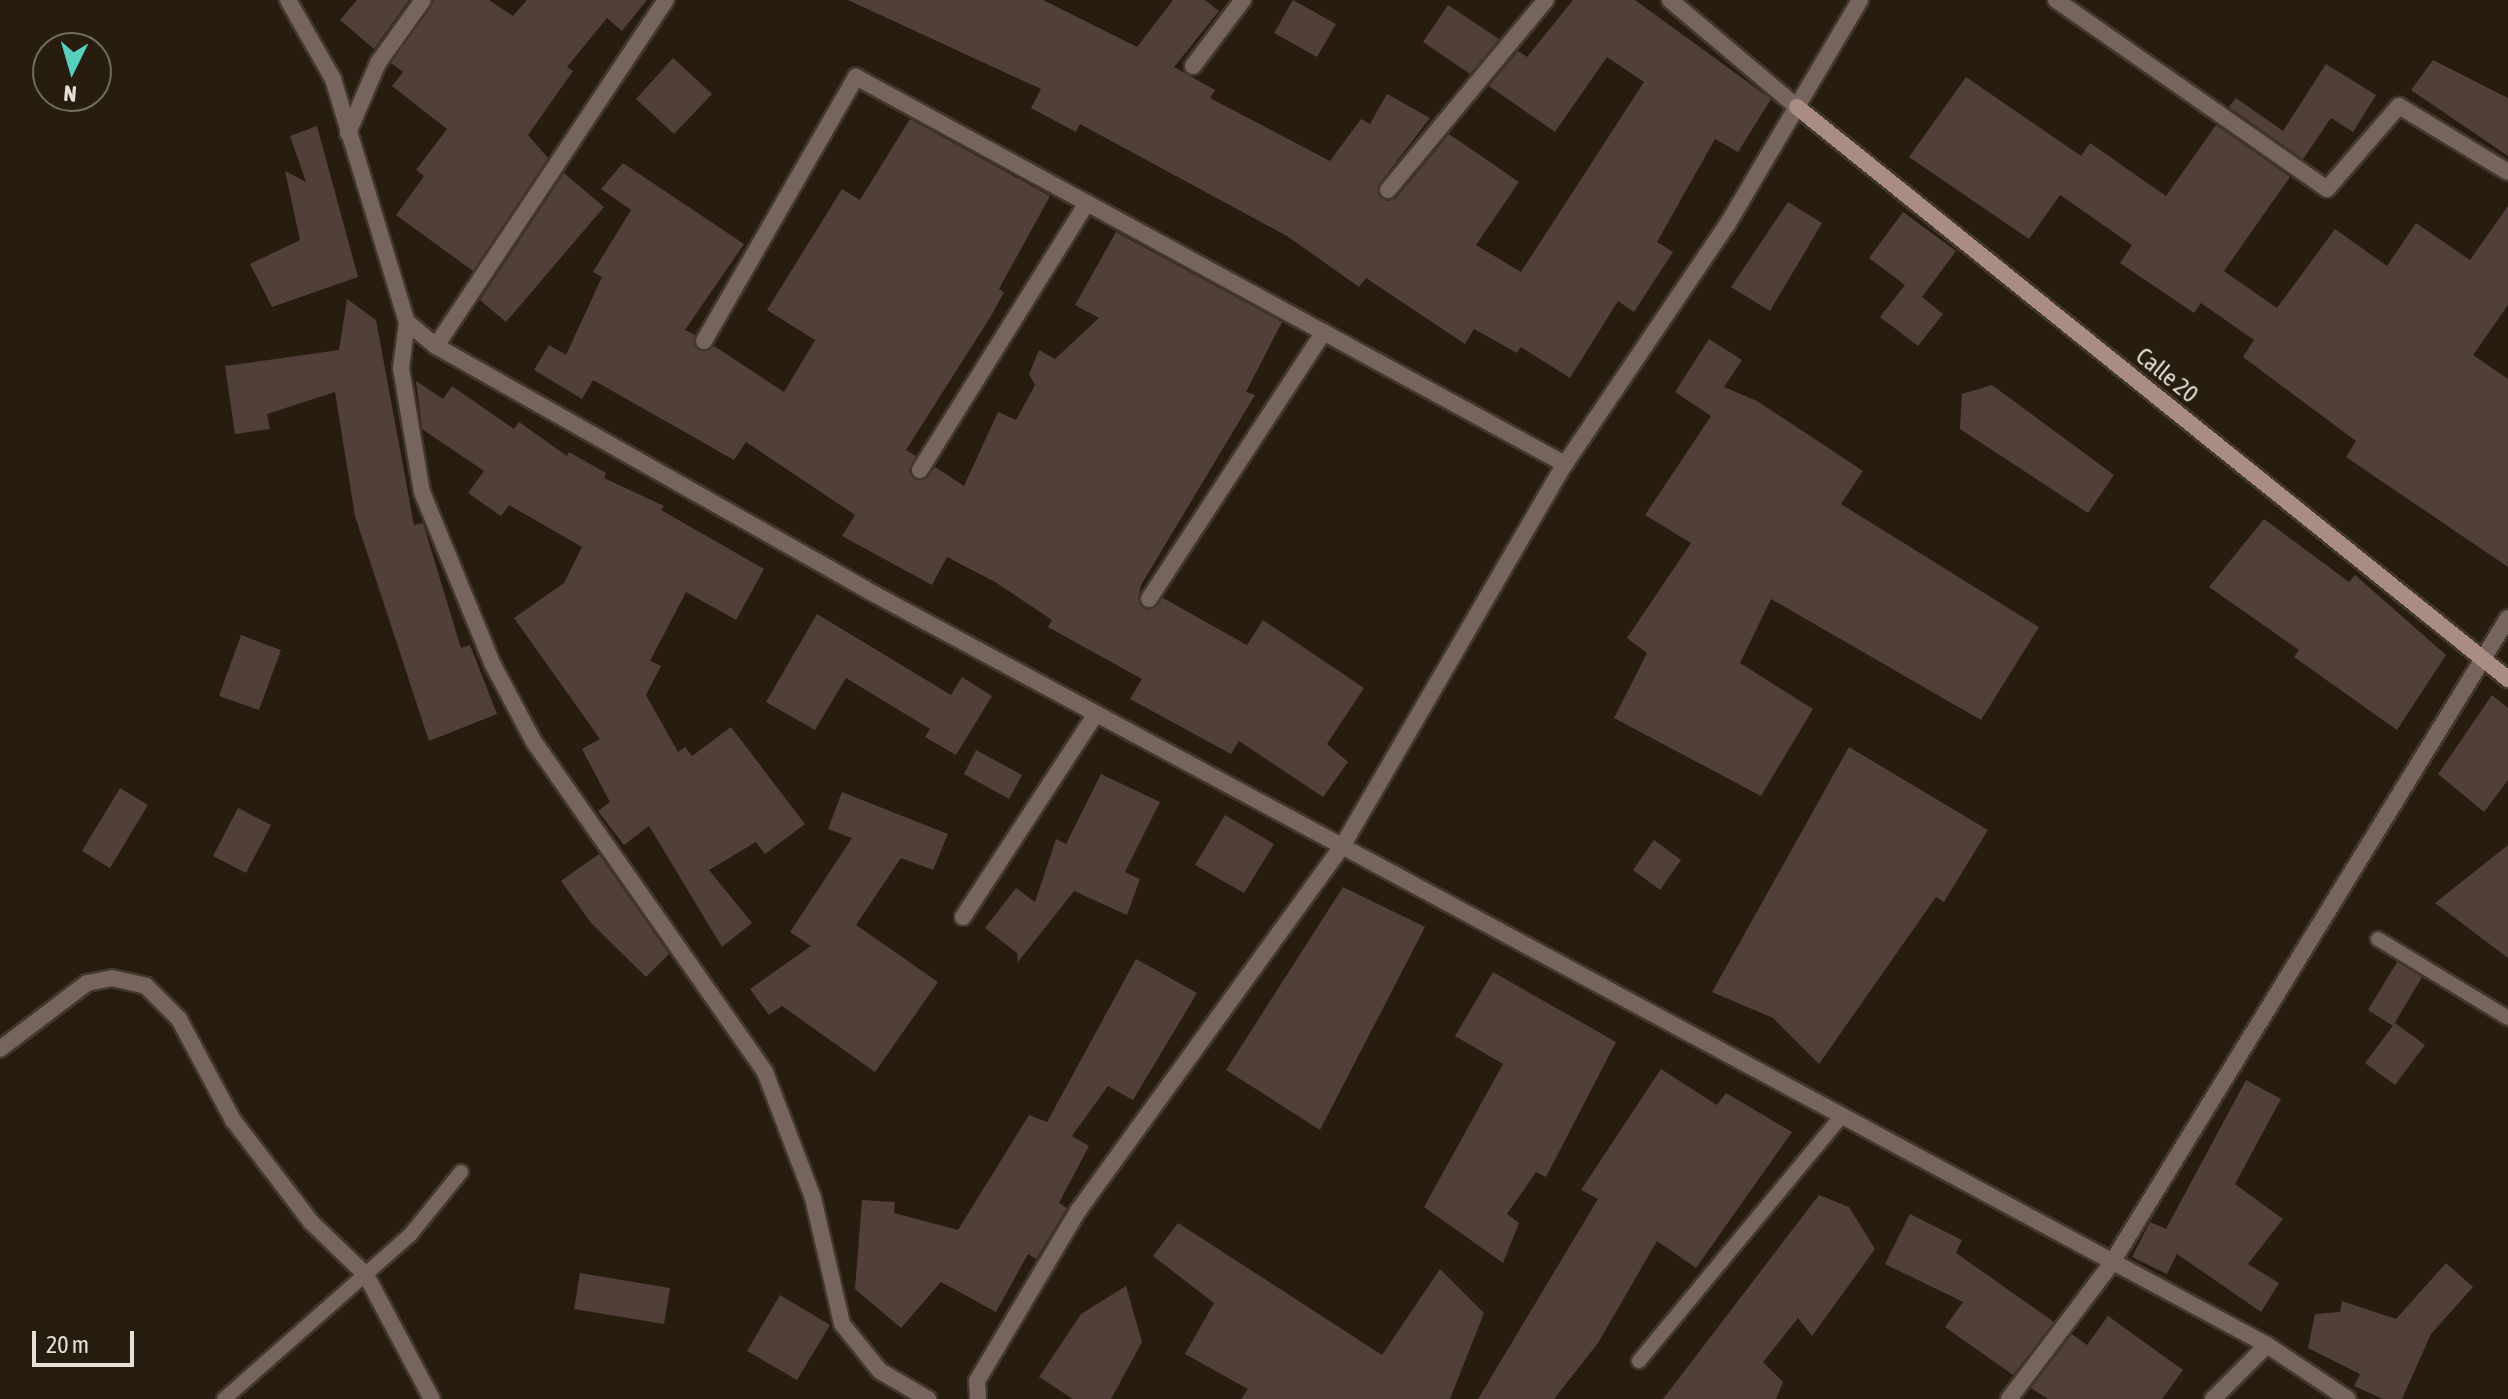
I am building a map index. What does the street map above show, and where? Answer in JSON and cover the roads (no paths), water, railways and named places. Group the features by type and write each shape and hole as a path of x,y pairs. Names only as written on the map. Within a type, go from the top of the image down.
{"main road":[{"name":"Calle 20","path":"1797,107 2508,679"}],"street":[{"path":"288,0 333,79 407,322 401,368 422,492 492,663 534,742 765,1072 813,1198 842,1324 880,1371 928,1399"},
{"path":"348,133 378,63 423,0"},
{"path":"436,346 666,0"},
{"path":"1193,66 1243,0"},
{"path":"1388,190 1546,0"},
{"path":"1670,0 1797,107"},
{"path":"978,1399 977,1381 1078,1211 1344,843 1565,464 1727,225 1860,0"},
{"path":"2056,0 2327,189 2399,106 2508,172"},
{"path":"704,341 856,77 1565,464"},
{"path":"920,470 1087,203"},
{"path":"407,322 436,346 1096,714 1344,843 2111,1264 2267,1345 2348,1399"},
{"path":"1149,599 1324,332"},
{"path":"2009,1399 2111,1264 2481,657 2508,618"},
{"path":"963,917 1096,714"},
{"path":"0,1049 87,983 112,978 146,986 179,1019 233,1120 311,1222 366,1275 432,1399"},
{"path":"2213,1399 2267,1345"}],"lane":[{"path":"2378,939 2508,1018"},
{"path":"1639,1361 1842,1116"},
{"path":"224,1399 366,1275 436,1208 461,1172"}]}
